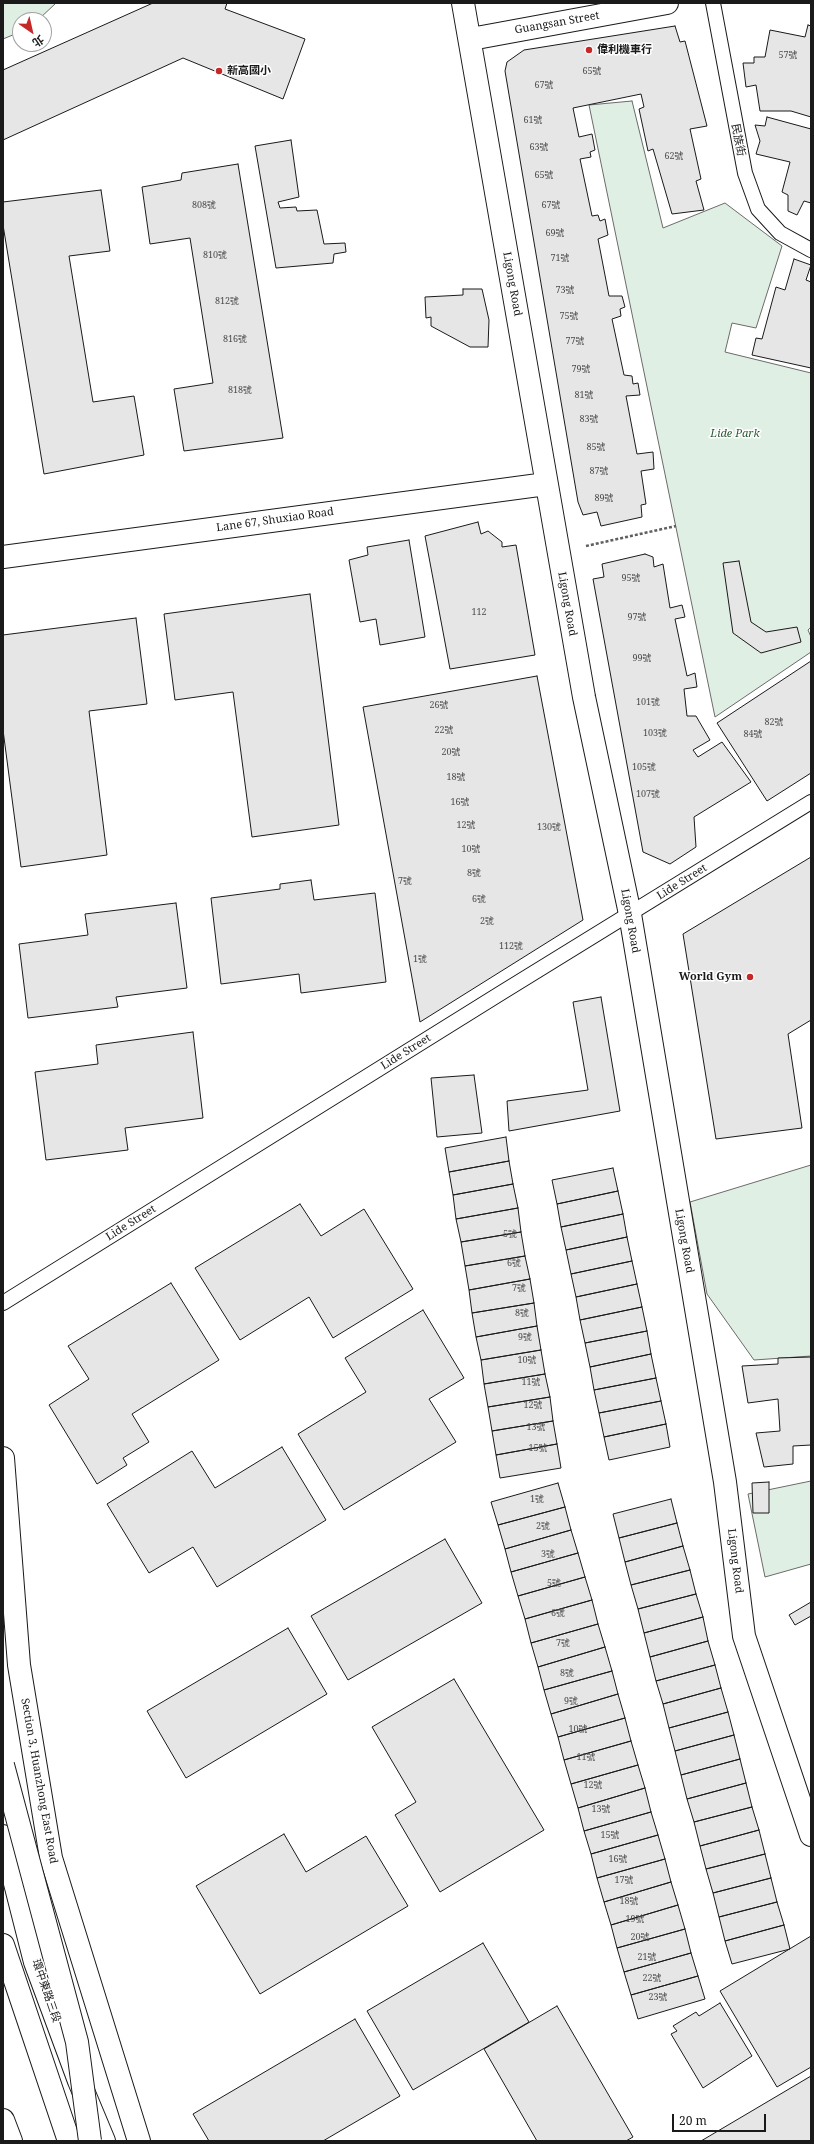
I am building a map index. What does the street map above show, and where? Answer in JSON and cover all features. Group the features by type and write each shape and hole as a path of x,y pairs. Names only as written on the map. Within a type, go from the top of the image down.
{"main road":[{"name":"Ligong Road","path":"463,3 471,39 546,484 584,697 630,914 725,1482 744,1636 811,1835"},
{"name":"Guangsan Street","path":"471,39 641,5 667,3"},
{"name":"Lane 67, Shuxiao Road","path":"3,557 546,484"},
{"name":"Section 3, Huanzhong East Road","path":"3,1458 20,1665 51,1858 139,2141"},
{"path":"3,1764 77,2042 90,2141"},
{"name":"環中東路三段","path":"3,1836 35,1962 79,2081 104,2141"},
{"path":"3,1946 69,2141"},
{"path":"3,2120 11,2141"}],"lane":[{"name":"民族街","path":"713,3 745,173 758,209 780,233 811,250"},
{"name":"Lide Street","path":"3,1303 811,802"}],"path":[{"path":"558,552 676,526"}],"green space":[{"path":"3,3 56,3 46,12 12,12 12,35 3,39"},
{"name":"Lide Park","path":"632,101 663,228 725,203 782,246 756,328 732,323 725,352 811,373 811,627 808,630 811,637 811,652 715,717 589,105"},
{"path":"811,1165 811,1356 754,1360 707,1294 690,1202"},
{"path":"811,1481 811,1564 765,1577 748,1494"}],"building":[{"path":"153,3 227,3 225,9 305,39 283,99 183,58 3,140 3,70 43,52 52,52 52,48"},
{"path":"808,25 811,26 811,117 791,111 760,111 756,85 746,87 743,63 754,63 754,57 765,57 770,30 805,37"},
{"path":"675,26 680,42 685,41 707,126 690,129 701,179 696,181 704,210 672,214 653,149 648,151 639,109 644,107 641,94 573,108 579,137 592,134 595,150 590,152 591,157 580,159 592,216 598,215 600,221 605,219 608,235 598,239 609,296 622,296 625,307 620,309 621,316 612,319 624,375 632,376 633,384 638,383 640,395 626,396 637,454 653,452 654,469 641,471 646,504 641,505 642,517 601,526 597,512 583,515 578,502 505,71 507,62 524,50"},
{"path":"767,117 811,129 811,203 804,201 797,215 788,211 788,195 782,192 790,162 756,154 760,141 755,125 765,126"},
{"path":"291,140 299,197 278,202 280,208 296,207 297,211 317,210 324,244 345,243 346,252 334,254 333,263 276,268 255,146"},
{"path":"238,164 283,438 184,451 174,389 213,383 190,238 150,244 142,187 181,180 182,173"},
{"path":"101,190 110,251 69,256 93,402 134,396 144,455 44,474 3,225 3,202"},
{"path":"794,259 811,265 806,280 811,282 811,368 752,355 756,338 762,339 776,287 785,290"},
{"path":"463,289 482,289 489,320 488,347 470,347 431,326 431,317 426,318 425,297 463,295"},
{"path":"478,522 481,534 488,531 502,542 502,547 516,545 535,655 450,669 425,536"},
{"path":"409,540 425,637 380,645 376,619 360,622 349,560 368,555 367,547"},
{"path":"645,554 653,557 654,567 663,564 670,608 682,605 685,617 675,619 687,676 695,673 697,687 684,689 687,716 696,716 710,740 693,750 698,757 722,742 751,782 694,817 696,847 670,864 643,852 593,579 604,577 602,564"},
{"path":"739,561 751,622 766,632 797,627 801,642 761,653 733,633 723,563"},
{"path":"310,594 339,825 252,837 233,692 175,700 164,614"},
{"path":"136,618 147,704 89,711 107,855 21,867 3,730 3,635"},
{"path":"811,661 811,773 767,801 717,723"},
{"path":"537,676 583,920 420,1022 363,707"},
{"name":"World Gym","path":"811,857 811,1020 788,1034 802,1128 716,1139 683,934"},
{"path":"311,880 314,900 375,893 386,982 301,993 299,974 221,984 211,898 280,889 280,884"},
{"path":"176,903 187,988 116,997 118,1007 28,1018 19,944 88,935 85,914"},
{"path":"601,997 620,1111 509,1131 507,1101 588,1090 573,1002"},
{"path":"193,1032 203,1118 125,1128 128,1150 46,1160 35,1072 98,1064 96,1045"},
{"path":"474,1075 482,1133 437,1137 431,1078"},
{"path":"506,1137 509,1161 449,1172 445,1148"},
{"path":"509,1161 513,1184 453,1195 449,1172"},
{"path":"613,1168 618,1191 557,1204 552,1180"},
{"path":"513,1184 518,1208 456,1219 453,1195"},
{"path":"618,1191 623,1214 561,1227 557,1204"},
{"path":"300,1204 321,1236 364,1209 413,1289 333,1338 309,1297 240,1340 195,1268"},
{"path":"518,1208 521,1232 461,1242 456,1219"},
{"path":"623,1214 627,1237 566,1250 561,1227"},
{"path":"521,1232 525,1256 465,1266 461,1242"},
{"path":"627,1237 632,1261 571,1274 566,1250"},
{"path":"525,1256 530,1279 469,1290 465,1266"},
{"path":"632,1261 637,1284 576,1297 571,1274"},
{"path":"530,1279 534,1303 472,1313 469,1290"},
{"path":"171,1283 219,1360 132,1414 149,1442 123,1458 127,1465 97,1484 49,1405 89,1379 68,1346"},
{"path":"637,1284 642,1307 580,1320 576,1297"},
{"path":"534,1303 537,1326 476,1337 472,1313"},
{"path":"642,1307 647,1331 585,1343 580,1320"},
{"path":"423,1310 464,1378 429,1399 456,1442 344,1510 298,1434 366,1392 345,1358"},
{"path":"537,1326 541,1350 481,1360 476,1337"},
{"path":"647,1331 651,1354 590,1367 585,1343"},
{"path":"541,1350 545,1374 484,1384 481,1360"},
{"path":"651,1354 656,1378 594,1390 590,1367"},
{"path":"811,1357 811,1445 793,1446 793,1464 764,1467 756,1433 780,1431 778,1399 748,1403 742,1366 778,1364 778,1358"},
{"path":"545,1374 550,1397 488,1407 484,1384"},
{"path":"656,1378 661,1401 599,1413 594,1390"},
{"path":"550,1397 553,1421 492,1431 488,1407"},
{"path":"661,1401 666,1424 604,1437 599,1413"},
{"path":"553,1421 557,1444 496,1455 492,1431"},
{"path":"666,1424 670,1447 609,1460 604,1437"},
{"path":"557,1444 561,1468 500,1478 496,1455"},
{"path":"282,1447 326,1520 217,1587 193,1547 149,1573 107,1504 192,1451 215,1488"},
{"path":"769,1482 769,1513 753,1513 752,1483"},
{"path":"558,1483 565,1507 498,1525 491,1502"},
{"path":"671,1499 677,1523 619,1538 613,1514"},
{"path":"565,1507 571,1530 505,1549 498,1525"},
{"path":"677,1523 683,1546 625,1562 619,1538"},
{"path":"571,1530 578,1553 511,1572 505,1549"},
{"path":"445,1539 482,1603 348,1680 311,1616"},
{"path":"683,1546 690,1570 631,1585 625,1562"},
{"path":"578,1553 585,1577 518,1596 511,1572"},
{"path":"690,1570 696,1594 638,1609 631,1585"},
{"path":"585,1577 592,1600 525,1619 518,1596"},
{"path":"696,1594 703,1617 644,1633 638,1609"},
{"path":"592,1600 598,1624 531,1643 525,1619"},
{"path":"811,1602 811,1616 795,1625 789,1615"},
{"path":"703,1617 708,1641 650,1657 644,1633"},
{"path":"598,1624 605,1647 538,1667 531,1643"},
{"path":"288,1628 327,1694 186,1778 147,1711"},
{"path":"708,1641 715,1665 656,1681 650,1657"},
{"path":"605,1647 612,1671 544,1690 538,1667"},
{"path":"715,1665 721,1688 663,1704 656,1681"},
{"path":"612,1671 618,1694 551,1714 544,1690"},
{"path":"454,1679 544,1830 440,1892 395,1815 416,1802 372,1727"},
{"path":"721,1688 728,1712 669,1728 663,1704"},
{"path":"618,1694 625,1718 558,1737 551,1714"},
{"path":"728,1712 734,1735 675,1751 669,1728"},
{"path":"625,1718 631,1741 564,1760 558,1737"},
{"path":"734,1735 740,1759 681,1775 675,1751"},
{"path":"631,1741 638,1765 571,1784 564,1760"},
{"path":"740,1759 746,1783 687,1799 681,1775"},
{"path":"638,1765 645,1788 578,1808 571,1784"},
{"path":"746,1783 752,1807 694,1822 687,1799"},
{"path":"645,1788 651,1812 584,1831 578,1808"},
{"path":"752,1807 759,1830 700,1846 694,1822"},
{"path":"651,1812 658,1835 591,1854 584,1831"},
{"path":"759,1830 765,1854 706,1869 700,1846"},
{"path":"284,1834 306,1872 366,1836 408,1906 260,1994 196,1886"},
{"path":"658,1835 665,1859 597,1878 591,1854"},
{"path":"765,1854 771,1878 713,1893 706,1869"},
{"path":"665,1859 671,1882 604,1902 597,1878"},
{"path":"771,1878 777,1902 719,1917 713,1893"},
{"path":"671,1882 678,1905 611,1925 604,1902"},
{"path":"777,1902 784,1925 725,1941 719,1917"},
{"path":"678,1905 685,1929 617,1948 611,1925"},
{"path":"784,1925 790,1949 732,1964 725,1941"},
{"path":"685,1929 691,1953 624,1972 617,1948"},
{"path":"811,1936 811,2067 777,2087 720,1991"},
{"path":"483,1943 529,2022 413,2090 367,2011"},
{"path":"691,1953 698,1976 631,1995 624,1972"},
{"path":"698,1976 705,1999 638,2019 631,1995"},
{"path":"720,2003 752,2056 703,2088 671,2034 677,2031 673,2026 696,2012 699,2016"},
{"path":"557,2006 633,2137 626,2141 537,2141 484,2049"},
{"path":"355,2019 400,2096 323,2141 209,2141 193,2114"},
{"path":"811,2076 811,2141 701,2141"}],"place":[{"name":"偉利機車行","path":"589,50"},
{"name":"新高國小","path":"219,71"},
{"name":"World Gym","path":"750,977"}]}
